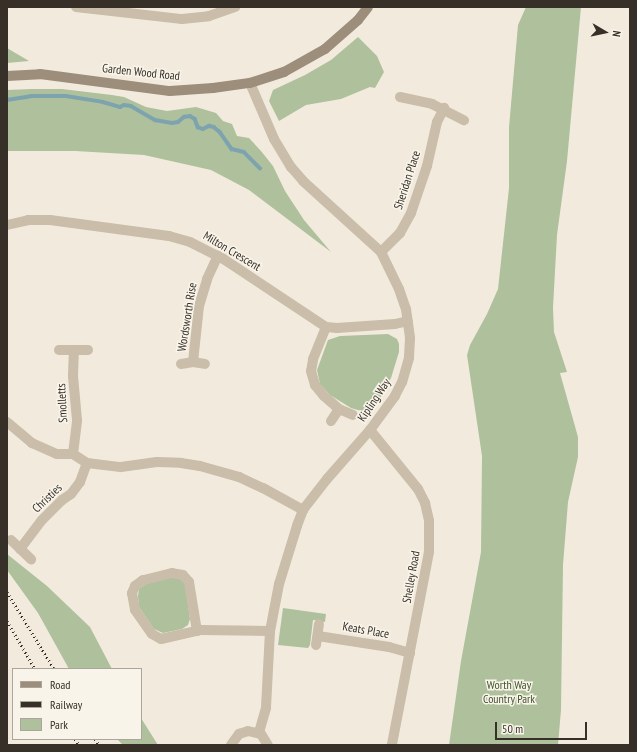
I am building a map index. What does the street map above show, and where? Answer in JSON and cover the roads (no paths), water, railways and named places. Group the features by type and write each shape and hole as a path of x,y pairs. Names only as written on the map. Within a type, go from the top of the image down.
{"street":[{"path":"76,7 182,19 209,16 235,7"},
{"name":"Garden Wood Road","path":"7,76 40,74 170,90 213,88 250,83 284,72 326,48 358,20 368,7"},
{"name":"Kipling Way","path":"250,83 274,139 291,167 304,181 381,252 399,289 408,321 410,338 409,358 402,382 395,396 370,430 327,479 303,510 279,584 270,630 266,708 259,733"},
{"path":"400,97 444,108 464,120"},
{"name":"Sheridan Place","path":"381,252 400,233 411,213 427,166 437,122 444,108"},
{"name":"Milton Crescent","path":"7,225 28,220 50,220 148,232 190,242 218,255 326,327"},
{"name":"Wordsworth Rise","path":"193,362 199,306 207,279 218,255"},
{"path":"354,415 339,409 324,396 315,385 311,371 313,360 326,327 395,324 408,321"},
{"path":"59,350 88,350"},
{"name":"Smolletts","path":"73,454 78,420 73,376 74,350"},
{"path":"181,364 193,362 205,364"},
{"path":"331,421 339,409"},
{"path":"7,422 20,435 39,447 57,454 73,454 87,463 122,467 157,462 181,463 200,466 239,477 303,510"},
{"name":"Shelley Road","path":"370,430 418,489 429,521 429,552 392,745"},
{"name":"Christies","path":"20,549 42,520 62,500 71,494 80,482 87,463"},
{"path":"11,540 31,559"},
{"path":"197,631 189,582 183,575 172,572 143,580 135,586 132,593 133,605 152,634 162,639 197,631 270,630"},
{"name":"Keats Place","path":"319,624 317,640 389,647 410,653"},
{"path":"231,745 236,737 243,732 252,731 259,733 264,737 268,745"}],"waterway":[{"path":"7,100 31,96 66,96 103,102 120,107 124,105 131,106 155,120 172,123 178,122 184,117 190,116 195,119 198,127 203,129 209,126 214,127 220,132 232,149 244,152 260,168"}],"railway":[{"path":"7,592 53,668"},
{"path":"7,621 34,668"},
{"path":"76,740 79,745"},
{"path":"96,740 99,745"}],"park label":[{"name":"Worth Way Country Park","path":"509,692"}]}
